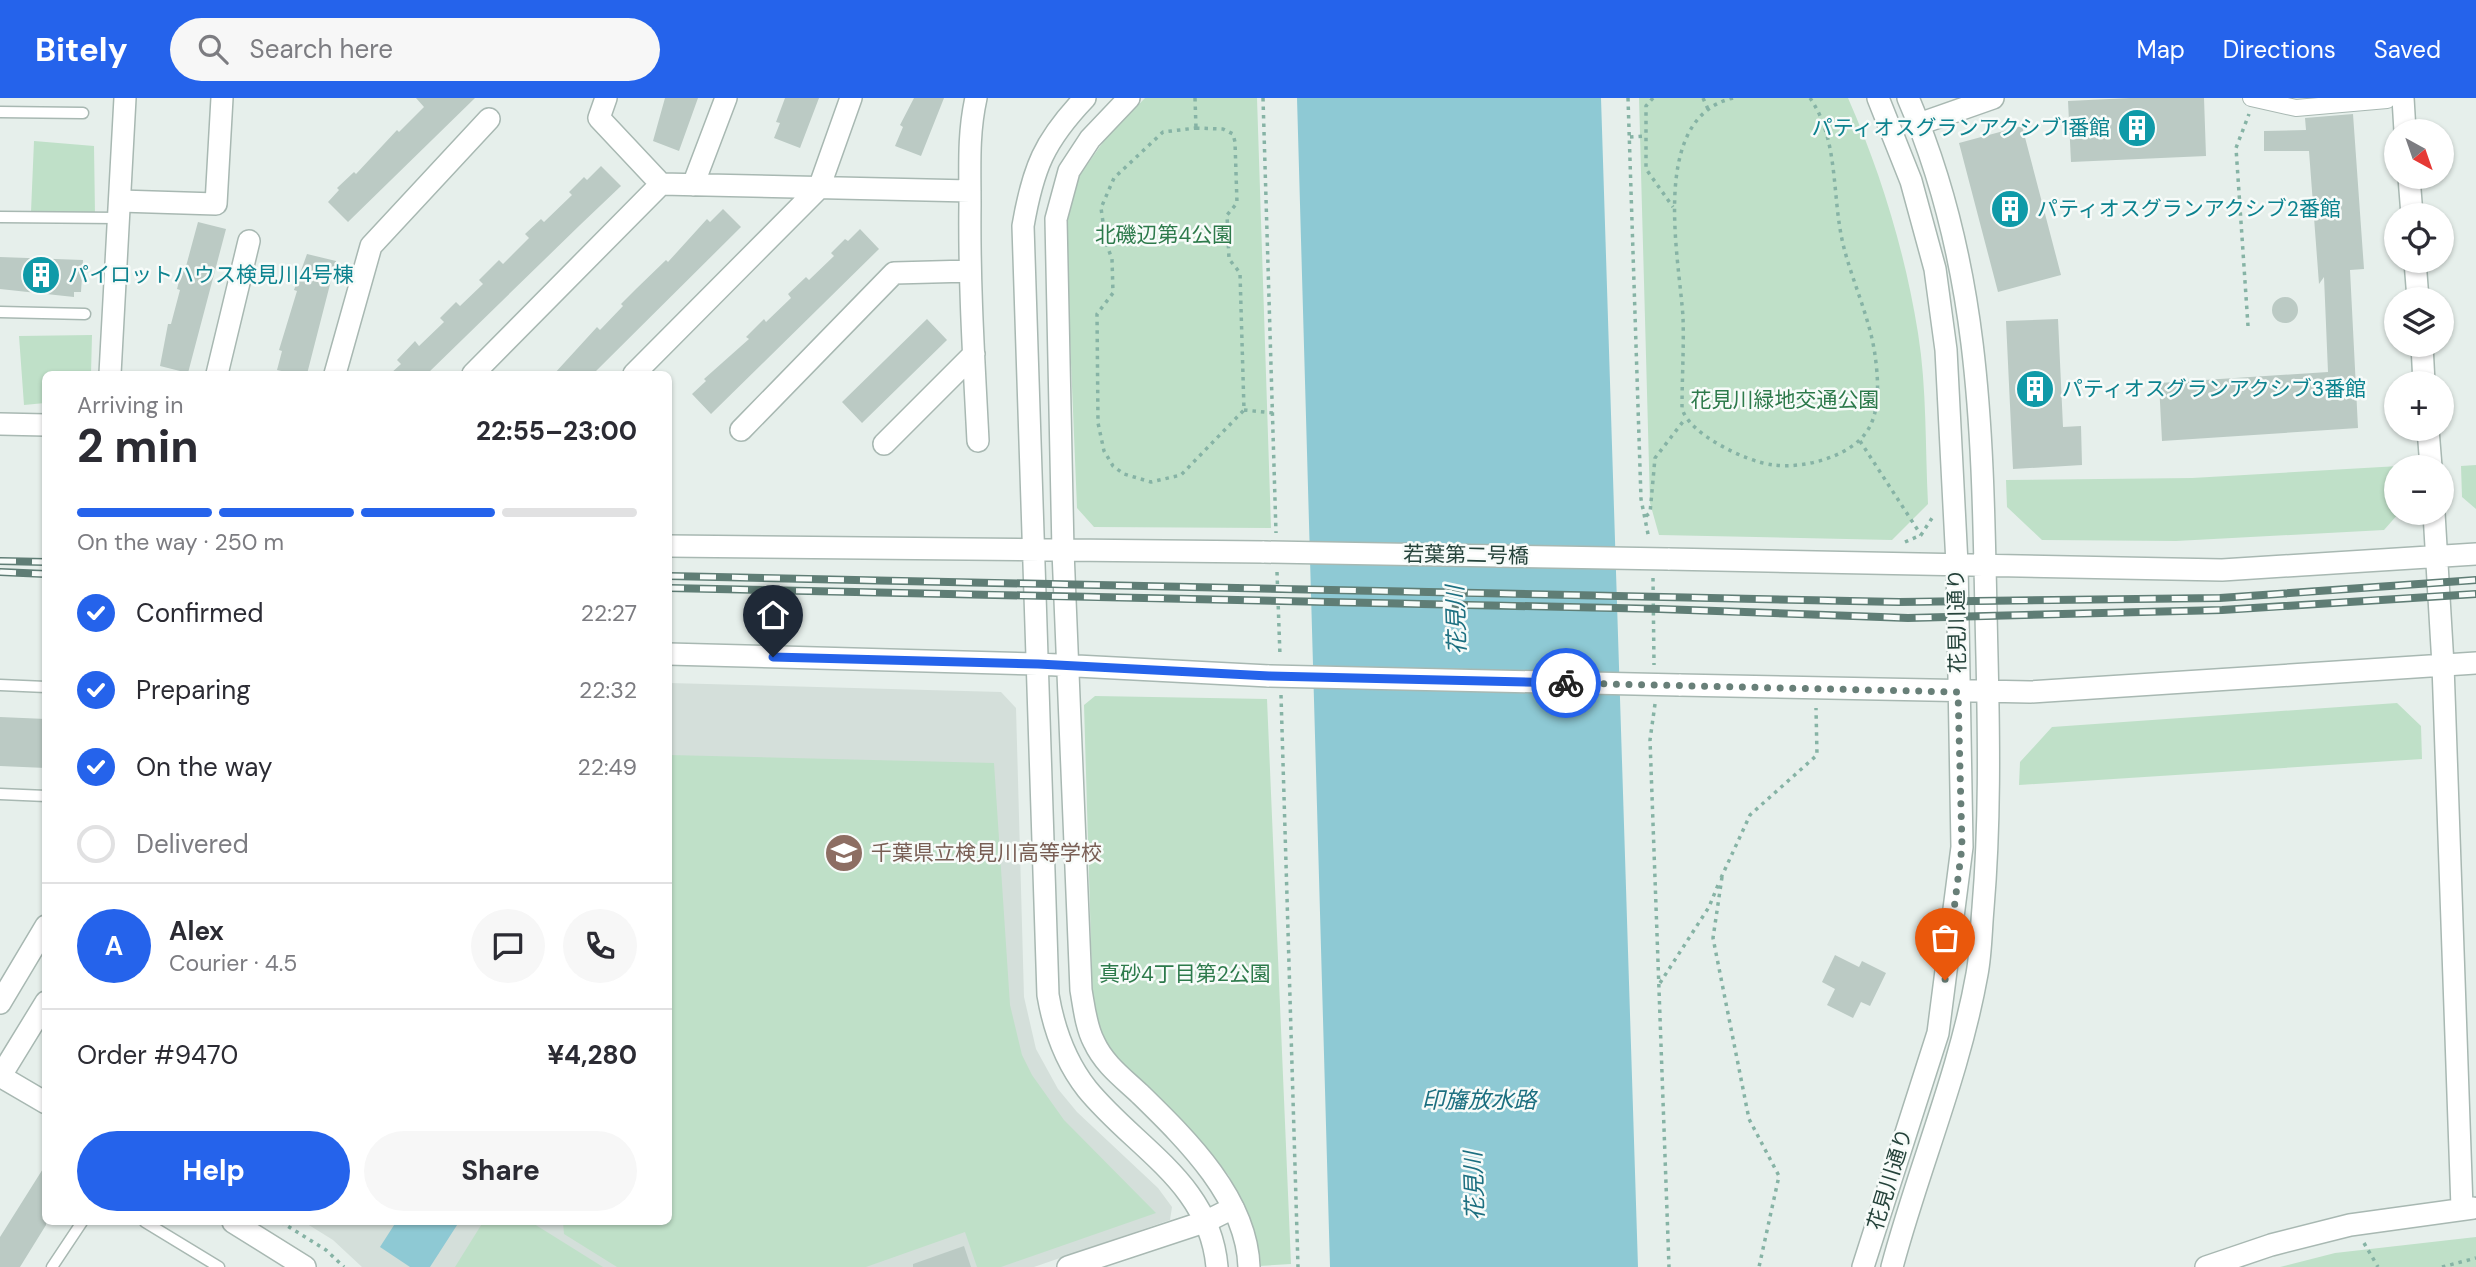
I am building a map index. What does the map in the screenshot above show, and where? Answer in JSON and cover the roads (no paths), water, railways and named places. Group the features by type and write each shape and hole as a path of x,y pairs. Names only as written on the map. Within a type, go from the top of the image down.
{"street":[{"path":"110,371 125,98"},
{"path":"119,209 216,204 222,98"},
{"path":"606,98 599,118 661,184 970,191"},
{"path":"693,185 726,98"},
{"path":"637,371 819,188 851,98"},
{"path":"976,98 970,126 970,271 978,441"},
{"path":"1085,98 1048,142 1031,181 1023,226 1048,996 1054,1027 1069,1062 1088,1089 1161,1160 1192,1195 1207,1222 1217,1267"},
{"path":"1129,98 1090,139 1069,171 1056,219 1063,551 1081,990 1093,1042 1110,1066 1185,1138 1218,1180 1233,1208 1249,1267"},
{"name":"花見川通り","path":"1863,1267 1938,1033 1962,847 1957,564 1950,392 1935,269 1911,181 1878,98"},
{"name":"花見川通り","path":"1892,1267 1939,1123 1978,973 1988,844 1988,692 1975,344 1961,262 1936,168 1908,98"},
{"path":"1919,124 1993,98"},
{"path":"2254,99 2296,108 2395,99 2401,119"},
{"path":"336,371 371,246 489,119"},
{"path":"476,371 661,184"},
{"path":"218,371 250,241"},
{"path":"741,430 894,274 970,271"},
{"path":"884,444 974,354"},
{"path":"0,424 42,425"},
{"path":"2206,1267 2271,1245 2350,1226 2469,1208 2435,525"},
{"name":"若葉第二号橋","path":"672,546 1264,552 2222,570 2476,554"},
{"path":"672,654 1038,664 1269,676 1958,692 2145,687 2476,663"},
{"path":"0,1003 42,933"},
{"path":"42,1009 0,1076 42,1101"},
{"path":"1069,1267 1124,1258 1233,1208"},
{"path":"238,1225 304,1267"}],"lane":[{"path":"0,112 83,113"},
{"path":"0,217 119,209"},
{"path":"0,312 85,314"},
{"path":"0,685 42,687"},
{"path":"0,794 42,796"},
{"path":"52,1267 80,1225"},
{"path":"150,1225 219,1267"}],"water":[{"name":"印旛放水路","path":"1297,98 1601,98 1638,1267 1330,1267"},
{"path":"394,1225 457,1225 430,1267 410,1267 380,1247"}],"railway":[{"path":"0,561 42,562"},
{"path":"0,572 42,574"},
{"path":"672,576 1899,602 2220,598 2476,580"},
{"path":"672,588 1660,609 1908,618 2222,610 2476,594"}],"place":[{"name":"パティオスグランアクシブ1番館","path":"2137,128"},
{"name":"パティオスグランアクシブ2番館","path":"2010,209"},
{"name":"パイロットハウス検見川4号棟","path":"41,275"},
{"name":"パティオスグランアクシブ3番館","path":"2035,389"},
{"name":"千葉県立検見川高等学校","path":"844,853"}],"park label":[{"name":"北磯辺第4公園","path":"1164,235"},
{"name":"花見川緑地交通公園","path":"1785,400"},
{"name":"真砂4丁目第2公園","path":"1185,974"}],"water label":[{"name":"花見川","path":"1456,620"},
{"name":"花見川","path":"1474,1186"}]}
